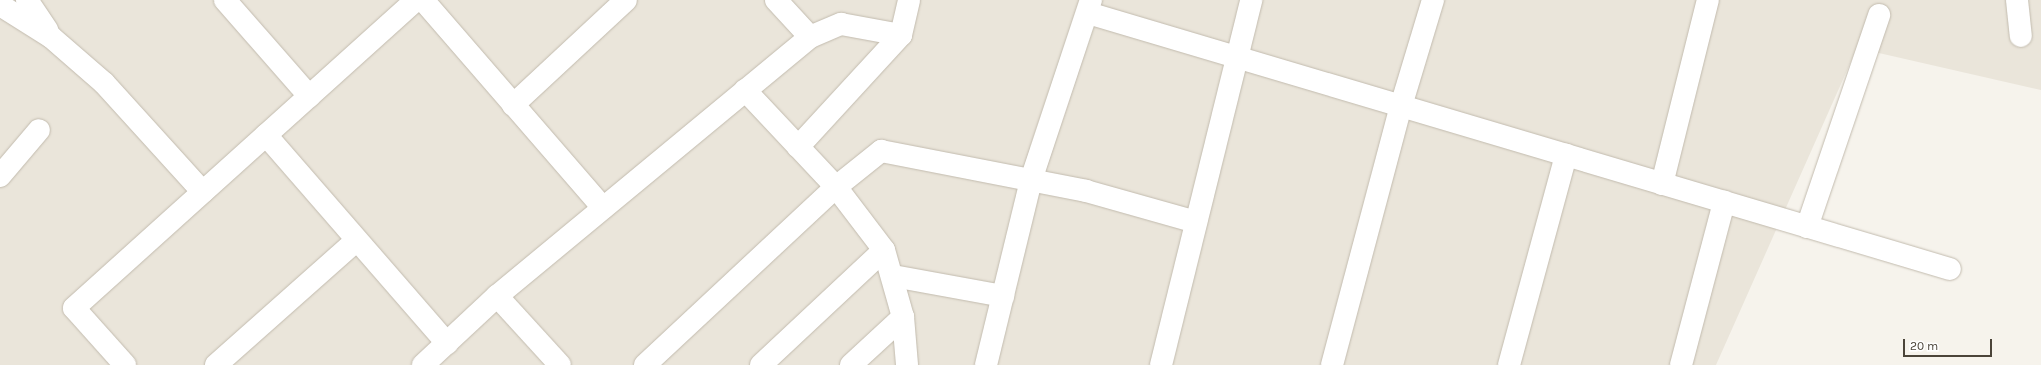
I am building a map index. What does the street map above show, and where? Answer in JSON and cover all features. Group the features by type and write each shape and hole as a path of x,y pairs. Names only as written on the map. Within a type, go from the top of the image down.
{"street":[{"path":"27,0 52,37"},
{"path":"224,0 309,96"},
{"path":"125,365 74,308 416,0"},
{"path":"422,0 603,208"},
{"path":"513,105 626,0"},
{"path":"776,0 810,37"},
{"path":"798,147 901,35 909,0"},
{"path":"1161,365 1251,0"},
{"path":"1332,365 1400,106 1433,0"},
{"path":"1662,184 1708,0"},
{"path":"2017,0 2021,36"},
{"path":"0,5 52,37 104,83 203,192"},
{"path":"986,365 1031,180 1090,6 1237,57 1950,269"},
{"path":"1807,226 1878,14"},
{"path":"423,365 497,296 810,37 841,24 901,35"},
{"path":"745,90 836,187 884,250 893,276 903,316 907,365"},
{"path":"0,176 39,130"},
{"path":"266,135 447,343"},
{"path":"645,365 836,187 881,151 1086,191 1196,222"},
{"path":"1509,365 1566,155"},
{"path":"1681,365 1724,202"},
{"path":"216,365 357,240"},
{"path":"768,363 884,250"},
{"path":"893,276 1003,296"},
{"path":"497,296 560,365"},
{"path":"851,365 903,316"}],"shaded area":[{"path":"0,0 2041,0 2041,90 1857,48 1716,365 0,365"}]}
